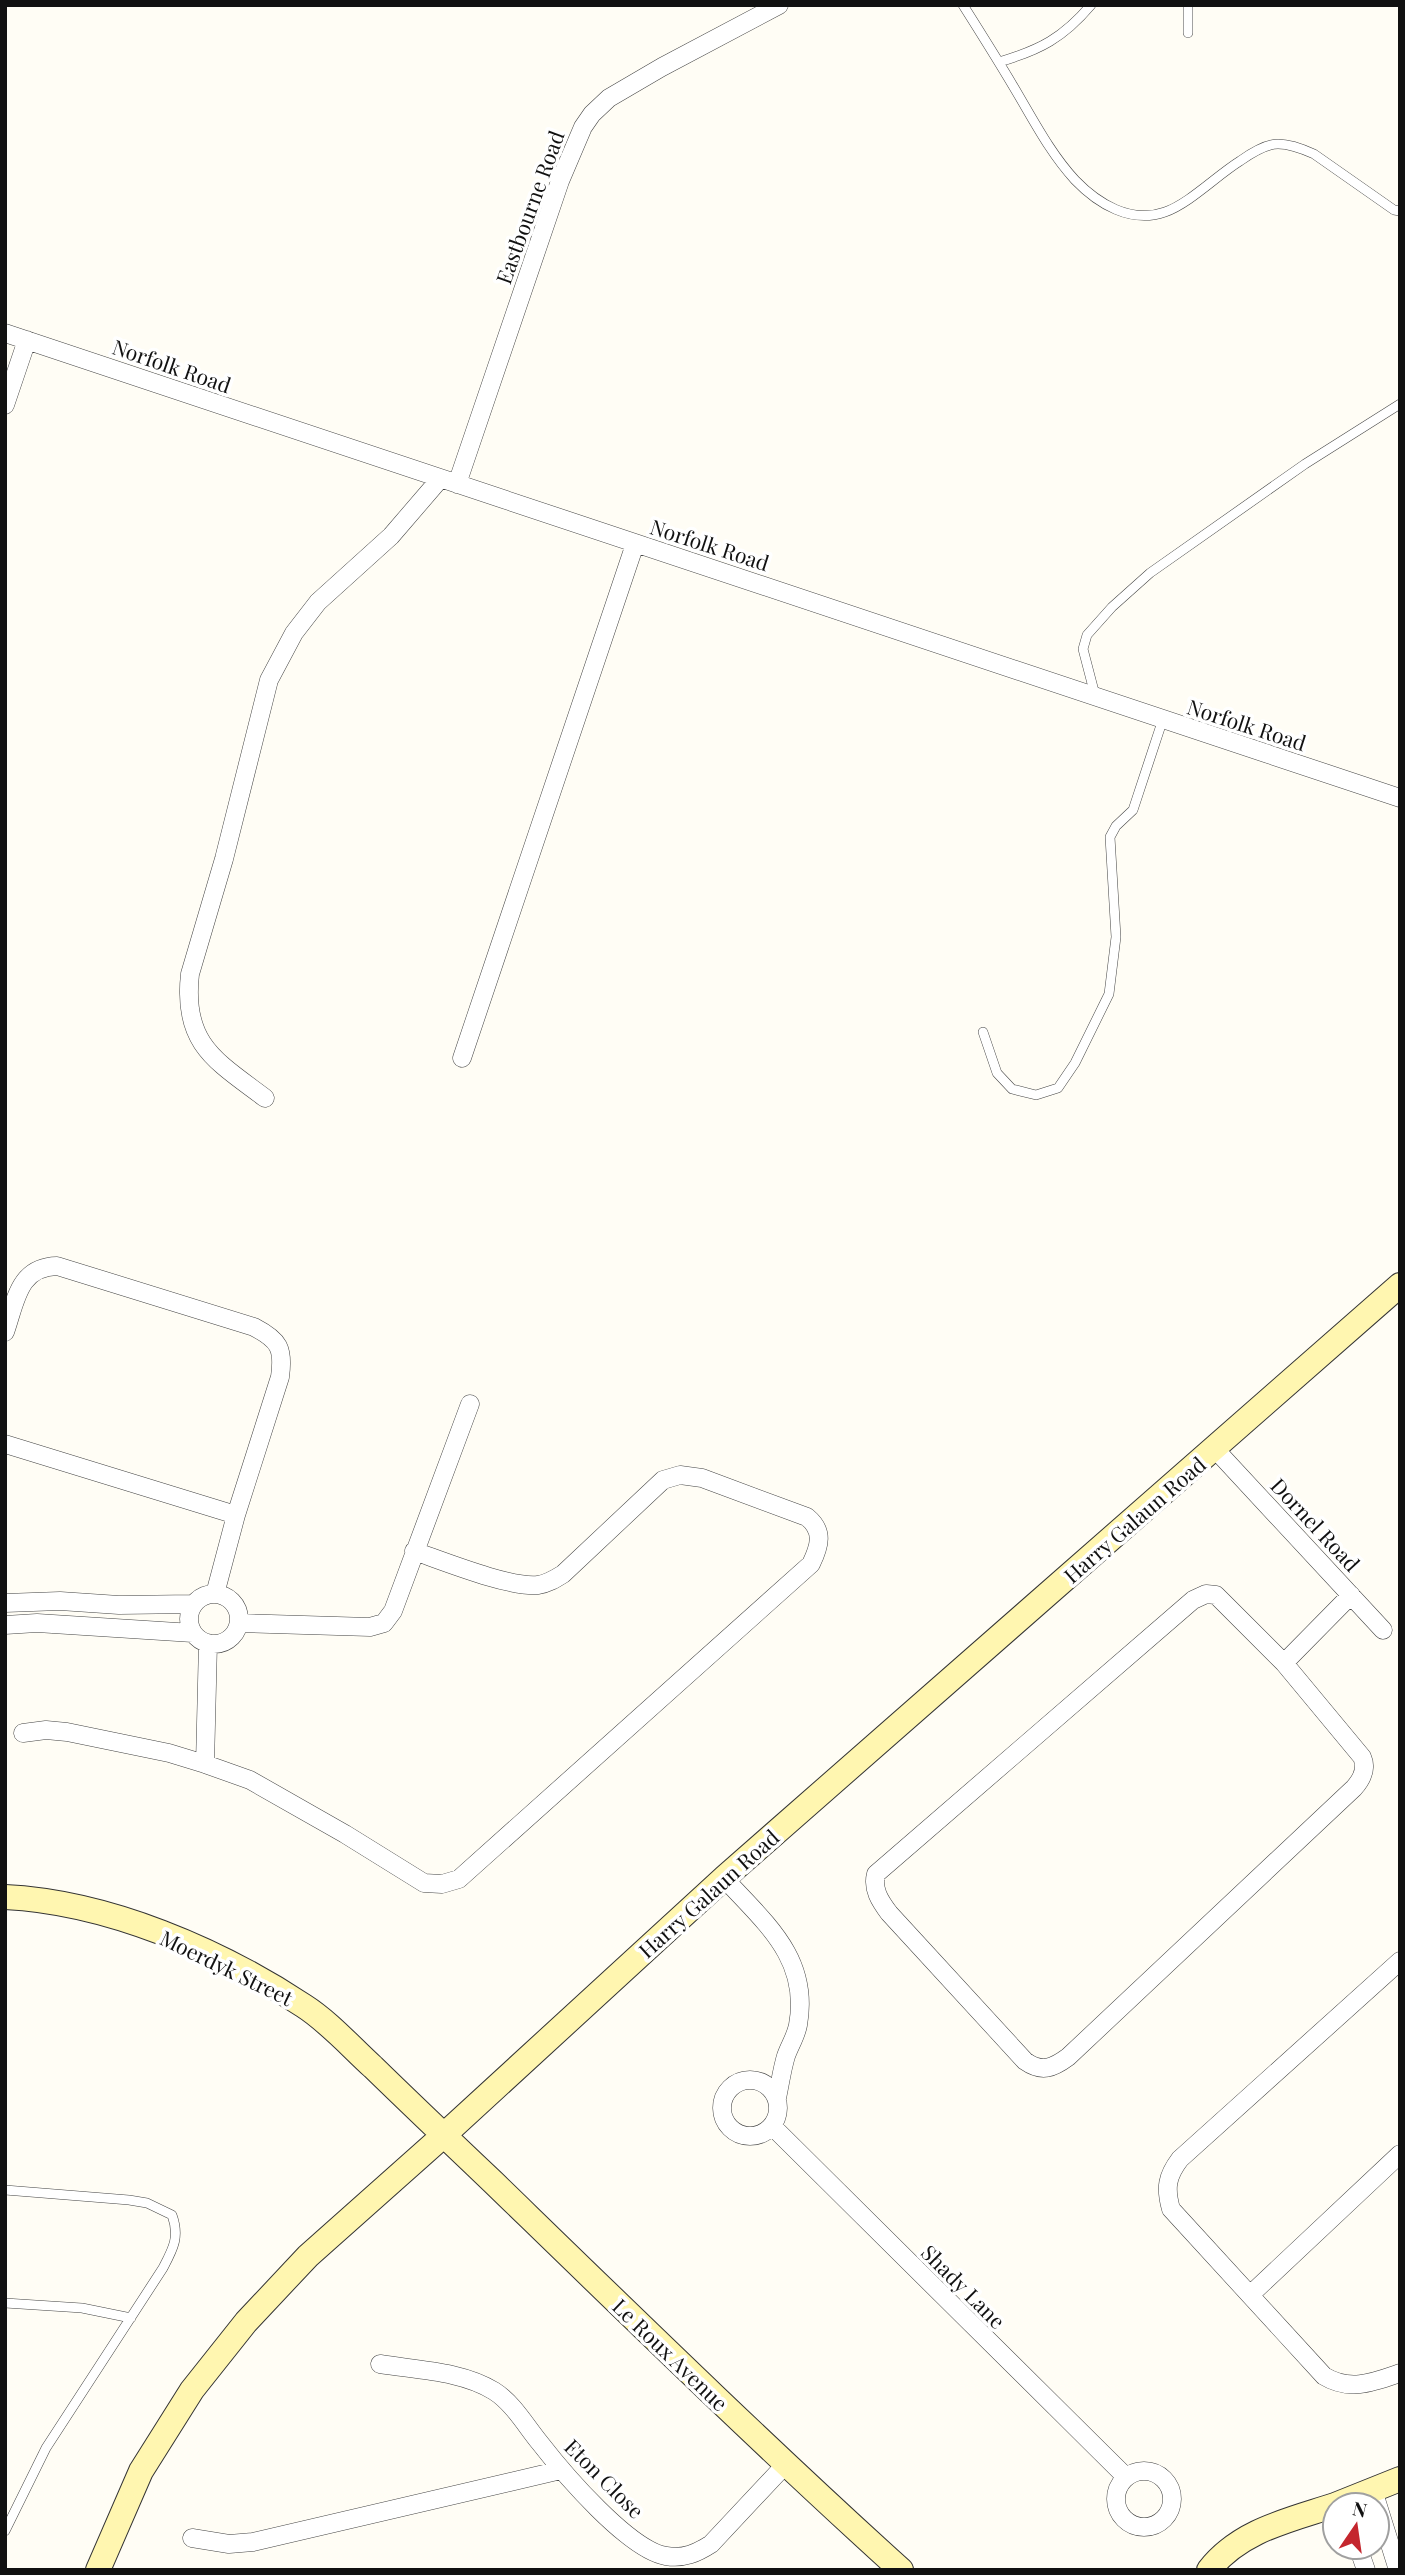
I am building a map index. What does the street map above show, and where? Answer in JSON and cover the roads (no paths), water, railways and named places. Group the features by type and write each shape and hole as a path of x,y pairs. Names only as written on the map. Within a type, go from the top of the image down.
{"main road":[{"name":"Harry Galaun Road","path":"97,2570 141,2471 192,2389 246,2322 308,2256 724,1878 1400,1284"},
{"name":"Moerdyk Street","path":"5,1898 25,1898 105,1913 177,1940 247,1973 306,2007 444,2135"},
{"name":"Le Roux Avenue","path":"444,2135 785,2465 901,2570"},
{"path":"1373,2490 1400,2480"},
{"path":"1209,2570 1224,2552 1246,2537 1321,2510"}],"street":[{"name":"Eastbourne Road","path":"449,481 571,151 592,114 609,98 662,66 779,5"},
{"name":"Norfolk Road","path":"5,333 1400,798"},
{"path":"5,405 27,340"},
{"path":"265,1098 216,1061 198,1038 189,1011 188,988 269,680 294,633 318,602 449,481"},
{"path":"462,1058 635,544"},
{"path":"5,1332 22,1284 29,1274 42,1267 57,1266 254,1327 271,1336 280,1348 283,1358 280,1377 236,1515 215,1594"},
{"path":"239,1623 377,1627 384,1623 393,1611 470,1404"},
{"path":"5,1444 236,1515"},
{"name":"Dornel Road","path":"1215,1449 1383,1630"},
{"path":"23,1733 46,1730 67,1732 169,1753 205,1764 250,1780 424,1883 442,1884 459,1880 811,1564 819,1548 820,1533 807,1517 702,1478 680,1475 663,1480 563,1574 547,1583 513,1583 414,1551"},
{"path":"5,1625 37,1623 201,1638 216,1644 231,1637 239,1623 236,1607 230,1601 215,1594 200,1598 194,1604 189,1619 201,1638 205,1764"},
{"path":"1216,1595 1284,1663 1362,1756 1365,1767 1359,1783 1068,2057 1053,2067 1034,2067 1025,2061 889,1913 879,1898 875,1885 876,1874 1197,1597 1216,1595"},
{"path":"1284,1663 1351,1595"},
{"path":"5,1603 61,1601 118,1605 194,1604"},
{"path":"724,1878 779,1939 798,1978 800,2004 797,2027 776,2098 778,2108 772,2126 757,2136 739,2134 731,2130 722,2115 721,2106 728,2089 736,2083 755,2080 764,2083 776,2098"},
{"path":"1400,1961 1180,2159 1172,2169 1167,2190 1171,2209 1316,2370 1331,2381 1351,2386 1400,2374"},
{"path":"755,2080 787,2054"},
{"name":"Shady Lane","path":"772,2126 1126,2477"},
{"path":"1250,2295 1400,2154"},
{"name":"Eton Close","path":"380,2364 469,2379 496,2392 510,2405 561,2470 598,2508 664,2563 697,2553 711,2544 785,2465"},
{"path":"192,2538 229,2544 253,2542 561,2470"},
{"path":"1373,2490 1398,2570"}],"lane":[{"path":"963,5 1051,149 1076,181 1104,204 1121,213 1144,216 1165,212 1185,201 1218,174 1267,146 1276,144 1314,154 1394,210 1400,211"},
{"path":"999,62 1029,54 1051,43 1071,28 1091,5"},
{"path":"1188,5 1188,33"},
{"path":"1096,697 1083,649 1087,635 1112,607 1150,573 1305,464 1400,404"},
{"path":"983,1032 997,1073 1012,1089 1036,1095 1058,1088 1075,1063 1109,994 1116,937 1110,837 1116,825 1133,810 1163,719"},
{"path":"5,2190 147,2203 173,2215 177,2228 173,2249 46,2448 5,2531"},
{"path":"5,2302 82,2308 131,2318"}]}
